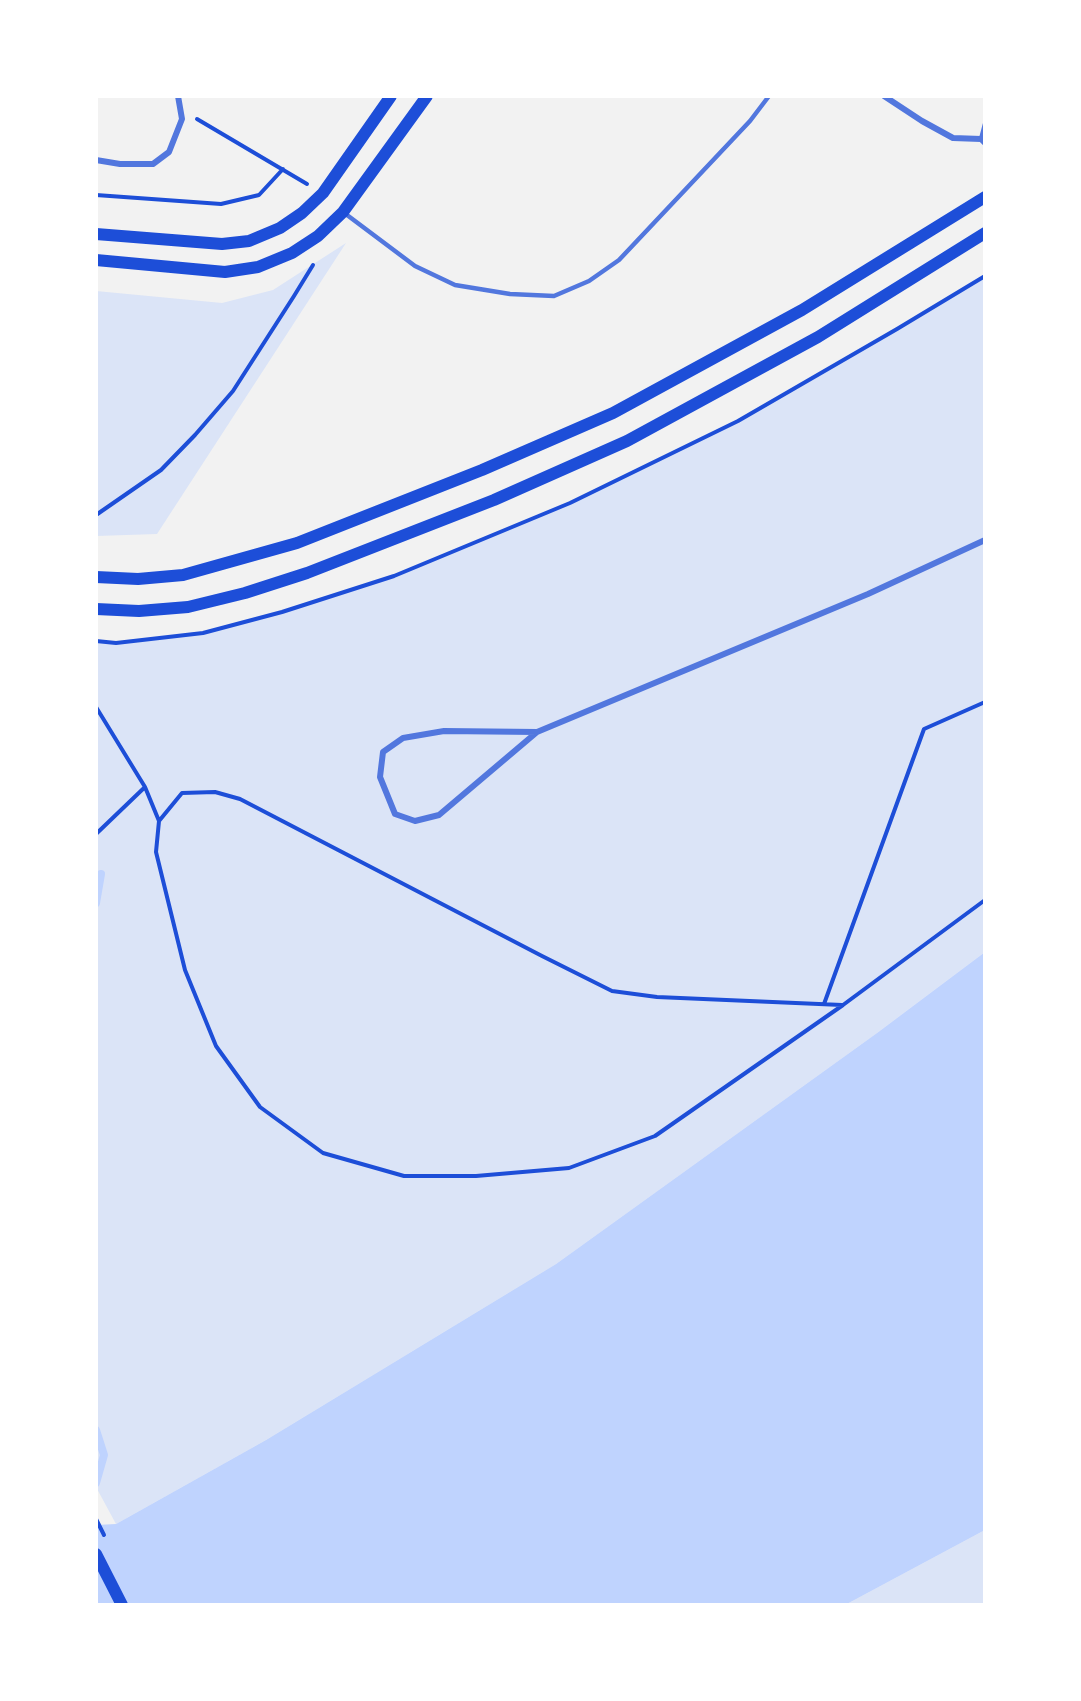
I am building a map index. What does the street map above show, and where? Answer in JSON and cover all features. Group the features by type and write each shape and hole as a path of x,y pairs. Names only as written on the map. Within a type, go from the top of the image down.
{"main road":[{"path":"96,234 222,244 249,241 280,228 302,213 323,193 391,96"},
{"path":"96,260 225,272 258,267 292,253 318,236 343,212 427,96"},
{"path":"96,577 138,579 194,572 297,543 482,470 613,413 802,309 985,197"},
{"path":"96,609 139,611 188,607 245,592 307,573 494,500 637,436 818,337 985,233"},
{"path":"96,1554 122,1605"}],"street":[{"path":"96,160 120,164 153,164 170,152 182,119 178,96"},
{"path":"884,96 953,138 983,141"},
{"path":"537,732 444,731 403,738 383,752 380,777 395,814 415,821 439,815 537,732 868,594 985,540"}],"lane":[{"path":"343,212 415,266 455,285 510,294 554,296 589,281 619,260 750,121 769,96"},
{"path":"983,141 985,124"}],"path":[{"path":"181,110 323,193"},
{"path":"96,195 221,204 259,195 283,170"},
{"path":"96,515 161,470 233,391 316,259"},
{"path":"824,1004 924,729 985,702"},
{"path":"96,707 145,787 159,820 156,852 185,970 216,1046 260,1107 323,1153 404,1176 476,1176 569,1168 655,1136 843,1005 985,900"},
{"path":"96,834 145,787"},
{"path":"159,820 182,793 215,792 240,799 612,991 657,997 843,1005"}],"shaded area":[{"path":"346,243 157,534 96,536 96,291 222,303 273,290"},
{"path":"985,276 985,952 877,1033 556,1264 266,1440 116,1524 96,1487 96,641 116,643 203,633 282,612 394,576 570,503 738,421"},
{"path":"985,1530 985,1605 845,1605"}],"water":[{"path":"985,952 985,1530 845,1605 96,1605 96,1525 116,1524 266,1440 556,1264 877,1033"}],"waterway":[{"path":"96,903 101,874"},
{"path":"96,1430 104,1455 96,1483"}]}
